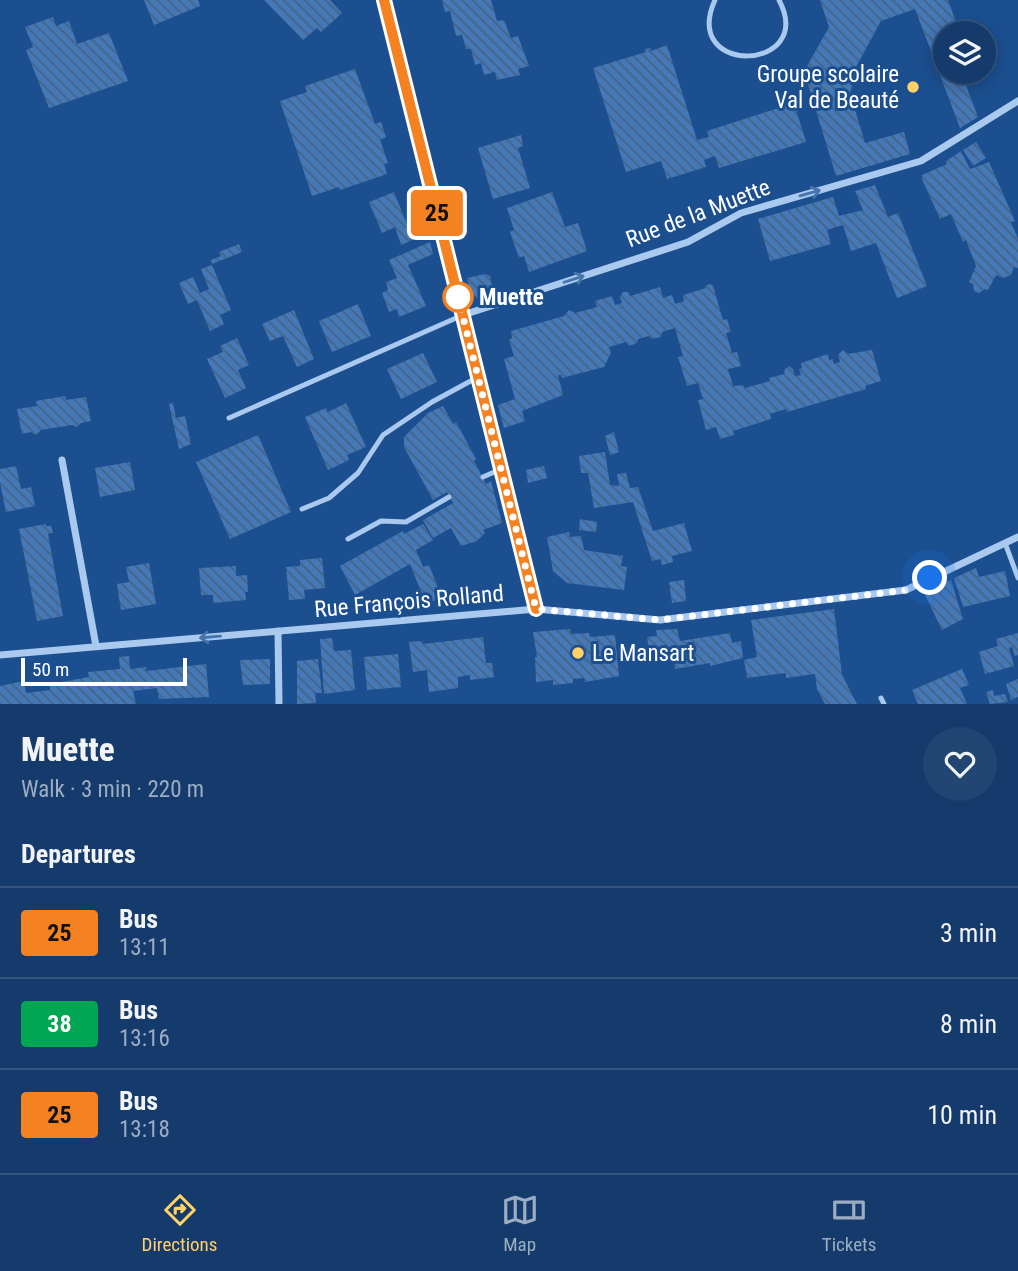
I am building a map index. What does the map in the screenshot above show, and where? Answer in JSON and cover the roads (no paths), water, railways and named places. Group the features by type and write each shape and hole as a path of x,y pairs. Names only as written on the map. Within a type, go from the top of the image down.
{"street":[{"path":"384,0 536,609"},
{"name":"Rue de la Muette","path":"463,316 688,242 741,213 920,161 1018,101"},
{"path":"62,460 96,646"},
{"name":"Rue François Rolland","path":"0,655 536,609 660,620 906,590 1018,537"},
{"path":"278,631 279,704"}],"lane":[{"path":"715,0 710,13 714,38 722,48 746,58 770,51 784,32 786,20 779,0"},
{"path":"229,418 463,316"},
{"path":"302,509 329,498 358,473 383,435 460,385 478,377"},
{"path":"483,477 501,469"},
{"path":"348,539 381,521 406,522 449,497"},
{"path":"1005,543 1018,578"}],"place":[{"name":"Groupe scolaire Val de Beauté","path":"913,87"},
{"name":"Muette","path":"458,297"},
{"name":"Le Mansart","path":"578,653"}]}
